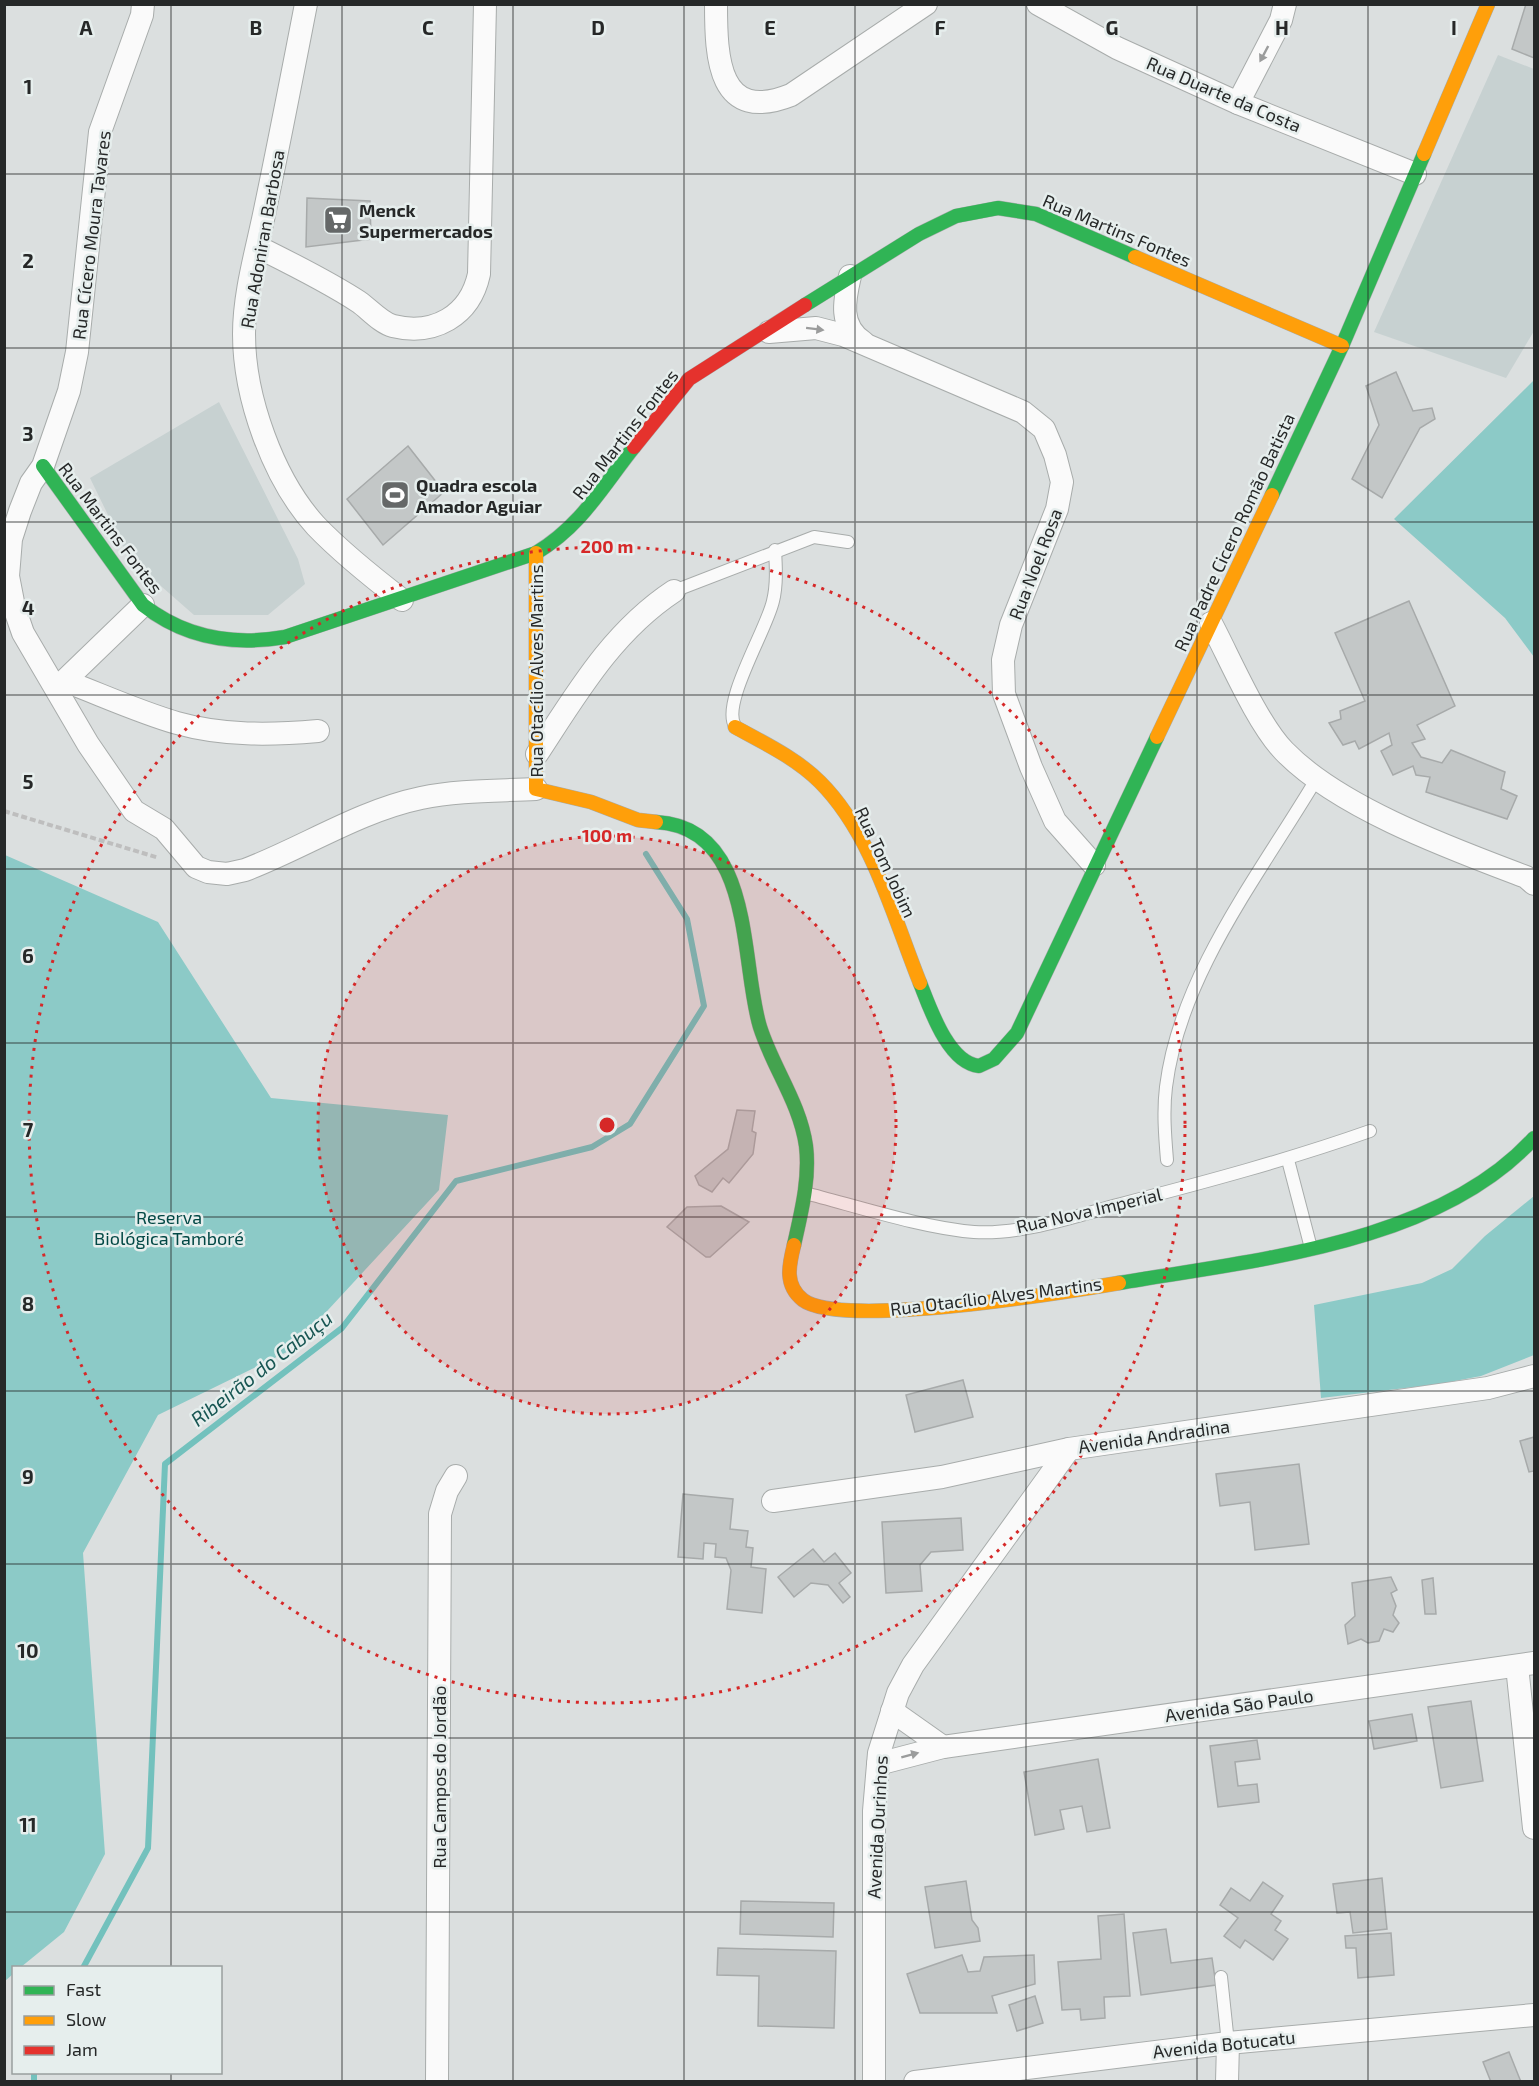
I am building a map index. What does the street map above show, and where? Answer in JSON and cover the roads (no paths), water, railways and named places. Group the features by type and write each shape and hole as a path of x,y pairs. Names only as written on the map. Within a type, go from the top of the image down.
{"street":[{"name":"Rua Cícero Moura Tavares","path":"43,466 69,391 77,352 100,132 142,15 143,4"},
{"name":"Rua Adoniran Barbosa","path":"306,4 258,247 244,332 246,369 253,404 267,445 290,487 315,524 402,600"},
{"path":"258,247 304,269 358,302 390,326 418,329 441,324 462,310 475,293 479,274 485,4"},
{"path":"716,4 716,40 720,73 735,95 755,104 771,103 791,95 926,4"},
{"name":"Rua Duarte da Costa","path":"1038,4 1117,48 1238,103 1414,174"},
{"path":"1238,103 1281,20 1285,4"},
{"name":"Rua Padre Cicero Romão Batista","path":"991,1061 1001,1055 1017,1034 1094,865 1342,346 1488,4"},
{"name":"Rua Martins Fontes","path":"43,466 143,604 157,616 189,633 226,640 262,641 312,630 402,600 536,553 556,541 585,514 689,379 850,276 919,234 956,216 998,208 1036,214 1342,346"},
{"name":"Rua Noel Rosa","path":"850,276 844,301 846,324 858,339 875,350"},
{"name":"Rua Noel Rosa","path":"757,334 796,328 816,328 843,335 1023,412 1044,429 1056,455 1062,482 1058,509 1011,625 1003,660 1004,694 1031,767 1055,821 1094,865"},
{"name":"Rua Otacílio Alves Martins","path":"43,466 31,483 11,539 8,576 14,608 23,633 61,685 88,744 134,811 165,829 196,867 208,872 227,874 245,870 370,814 419,798 448,793 536,789 599,803 640,821 669,824 693,835 708,846 723,864 734,885 743,919 747,959 760,1028 794,1104 804,1141 808,1162 789,1273 794,1290 803,1301 819,1308 836,1311 915,1309 1059,1292 1311,1249 1361,1234 1453,1200 1494,1177 1524,1152 1534,1138"},
{"name":"Rua Otacílio Alves Martins","path":"536,553 536,789"},
{"path":"536,755 595,664 649,608 674,591"},
{"path":"143,604 61,685 178,723 236,733 318,731"},
{"path":"1211,623 1256,708 1283,750 1317,778 1345,796 1440,844 1526,877 1534,884"},
{"name":"Rua Tom Jobim","path":"735,727 782,752 813,776 846,815 872,867 928,1002 950,1044 964,1062 974,1066 991,1061"},
{"name":"Avenida Andradina","path":"773,1501 942,1478 1069,1449 1488,1388 1534,1376"},
{"name":"Avenida Ourinhos","path":"874,2082 874,1811 878,1764 892,1711 913,1665 1069,1449"},
{"name":"Rua Campos do Jordão","path":"437,2082 440,1514 447,1491 456,1476"},
{"path":"1526,1665 1534,1823"},
{"name":"Avenida São Paulo","path":"878,1764 943,1747 1526,1665"},
{"path":"892,1711 943,1747"},
{"name":"Avenida Botucatu","path":"915,2082 1228,2043 1534,2015"},
{"path":"1227,2082 1228,2043"}],"lane":[{"path":"674,591 775,550 814,537 848,542"},
{"name":"Rua Tom Jobim","path":"735,727 732,721 733,700 774,600 775,550"},
{"path":"1167,1160 1164,1122 1166,1087 1175,1043 1205,962 1317,778"},
{"name":"Rua Nova Imperial","path":"804,1193 925,1222 973,1232 991,1232 1026,1227 1088,1213 1288,1160 1370,1131"},
{"path":"1288,1160 1311,1249"},
{"path":"1221,1977 1228,2043"}],"waterway":[{"name":"Ribeirão do Cabuçu","path":"84,1966 148,1848 165,1464 342,1328 456,1181 592,1147 630,1124 704,1006 687,919 646,854"},
{"name":"Ribeirão do Cabuçu","path":"34,2074 34,2082"}],"place":[{"name":"Menck Supermercados","path":"338,220"},
{"name":"Quadra escola Amador Aguiar","path":"395,495"}],"park label":[{"name":"Reserva Biológica Tamboré","path":"169,1227"}]}
